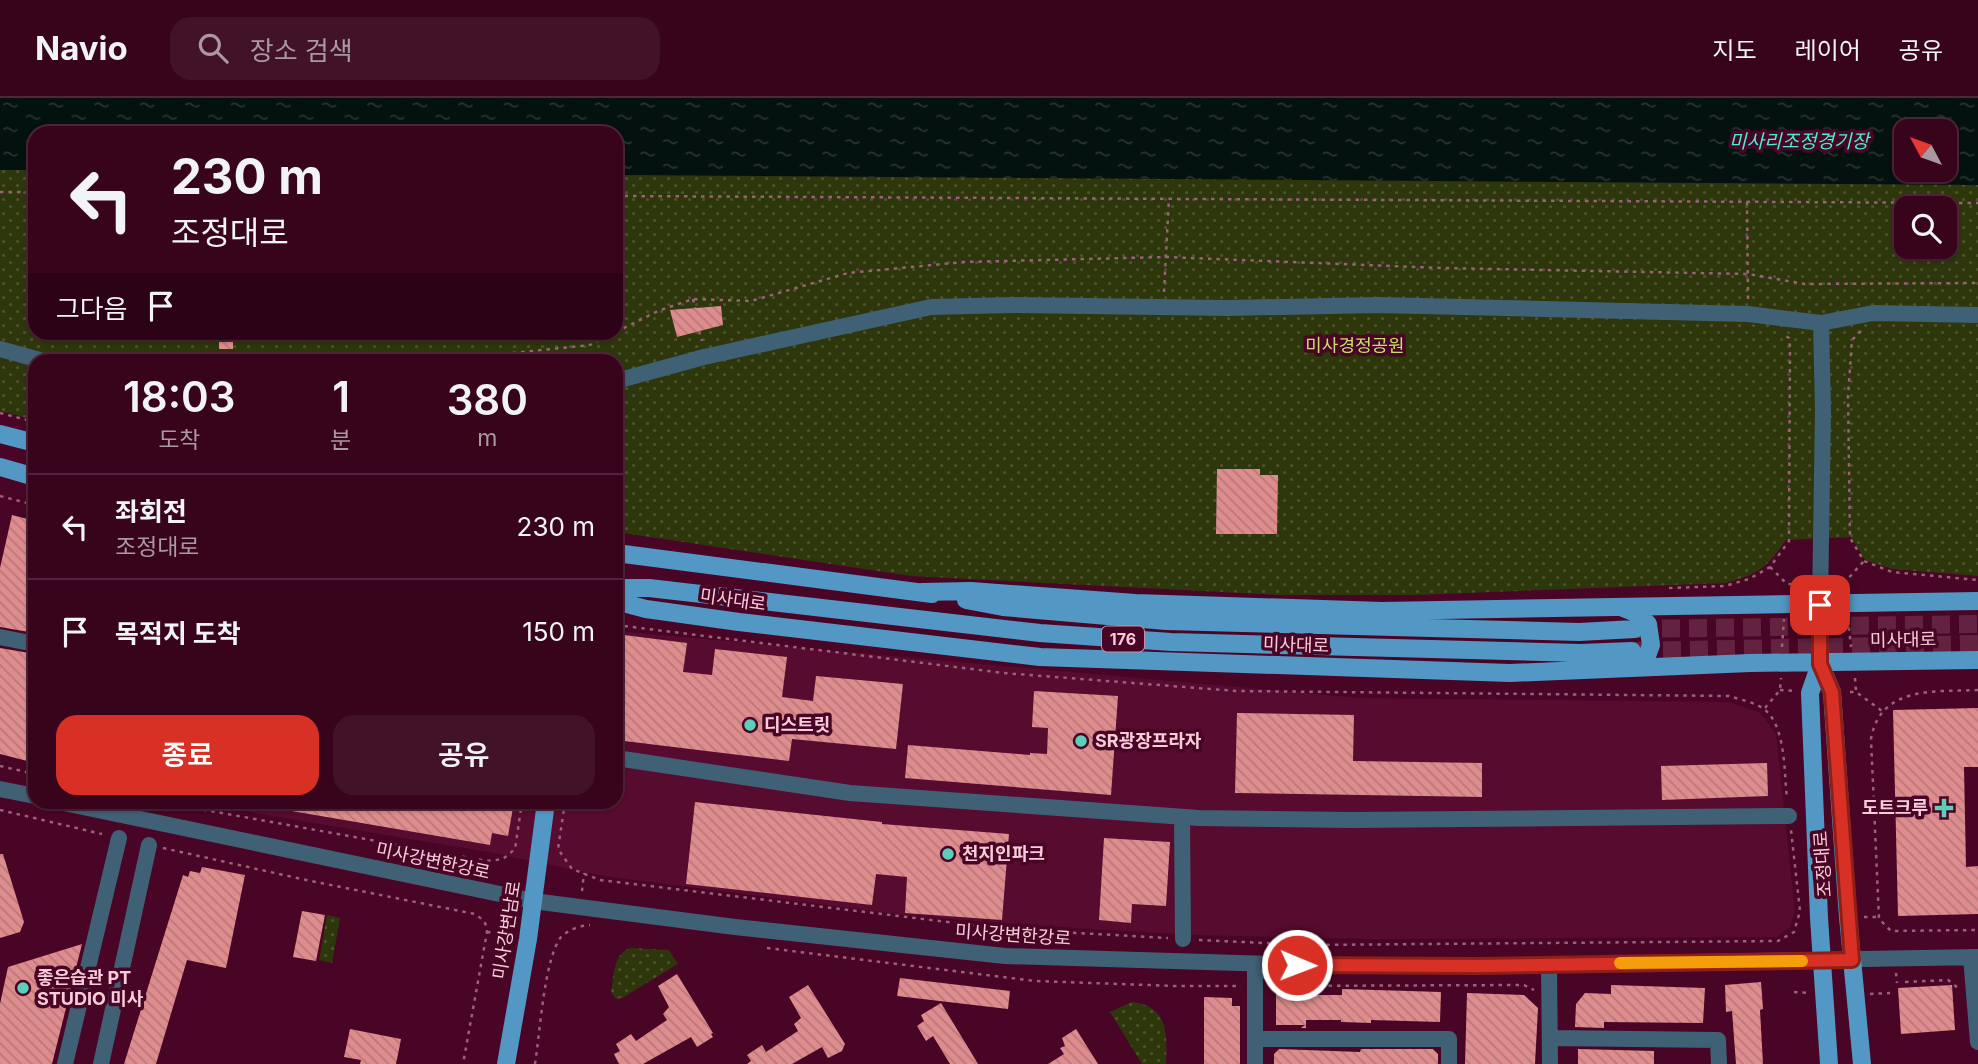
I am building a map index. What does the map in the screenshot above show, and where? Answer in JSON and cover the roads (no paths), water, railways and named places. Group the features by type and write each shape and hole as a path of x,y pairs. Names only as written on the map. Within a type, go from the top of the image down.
{"main road":[{"path":"0,434 28,441"},
{"path":"0,467 28,475"},
{"name":"미사대로","path":"623,554 922,592 1003,607 1166,621 1579,632 1635,629"},
{"name":"미사대로","path":"623,588 649,588 1040,633 1171,642 1580,653 1631,660 1820,664 1978,660"},
{"name":"미사대로","path":"922,592 971,591 1135,603 1381,611 1978,601"},
{"name":"미사대로","path":"623,603 646,609 738,622 1040,657 1510,673 1631,660"},
{"name":"조정대로","path":"1820,605 1820,664 1810,693 1829,1064"},
{"path":"1619,606 1638,614 1648,624 1651,645 1647,656 1631,660"},
{"name":"조정대로","path":"1820,664 1832,692 1862,1064"},
{"name":"미사강변남로","path":"506,1064 545,809"}],"street":[{"path":"623,379 704,358 932,307 1012,305 1227,308 1378,305 1748,314 1821,323 1873,313 1978,316"},
{"path":"1820,605 1824,410 1821,323"},
{"path":"0,349 28,357"},
{"path":"0,637 28,643"},
{"path":"623,759 850,793 1182,817 1352,820 1789,816"},
{"path":"0,789 28,795"},
{"name":"미사강변한강로","path":"93,809 533,901 735,927 1005,956 1255,964 1549,964 1975,957"},
{"path":"1182,817 1183,939"},
{"path":"65,1064 119,838"},
{"path":"101,1064 149,845"},
{"path":"1975,957 1978,1042"},
{"path":"1255,964 1255,1064"},
{"path":"1549,964 1550,1064"},
{"path":"1550,1038 1718,1040 1719,1064"},
{"path":"1255,1039 1449,1039 1449,1064"}],"water":[{"name":"미사리조정경기장","path":"0,98 1978,98 1978,185 623,175 623,126 28,126 28,170 0,170"}],"tunnel":[{"path":"1635,629 1978,624"},
{"path":"1636,651 1978,644"}],"place":[{"name":"디스트릿","path":"750,725"},
{"name":"SR광장프라자","path":"1081,741"},
{"name":"도트크루","path":"1944,808"},
{"name":"천지인파크","path":"948,854"},
{"name":"좋은습관 PT STUDIO 미사","path":"23,988"}],"park label":[{"name":"미사경정공원","path":"1355,346"}]}
